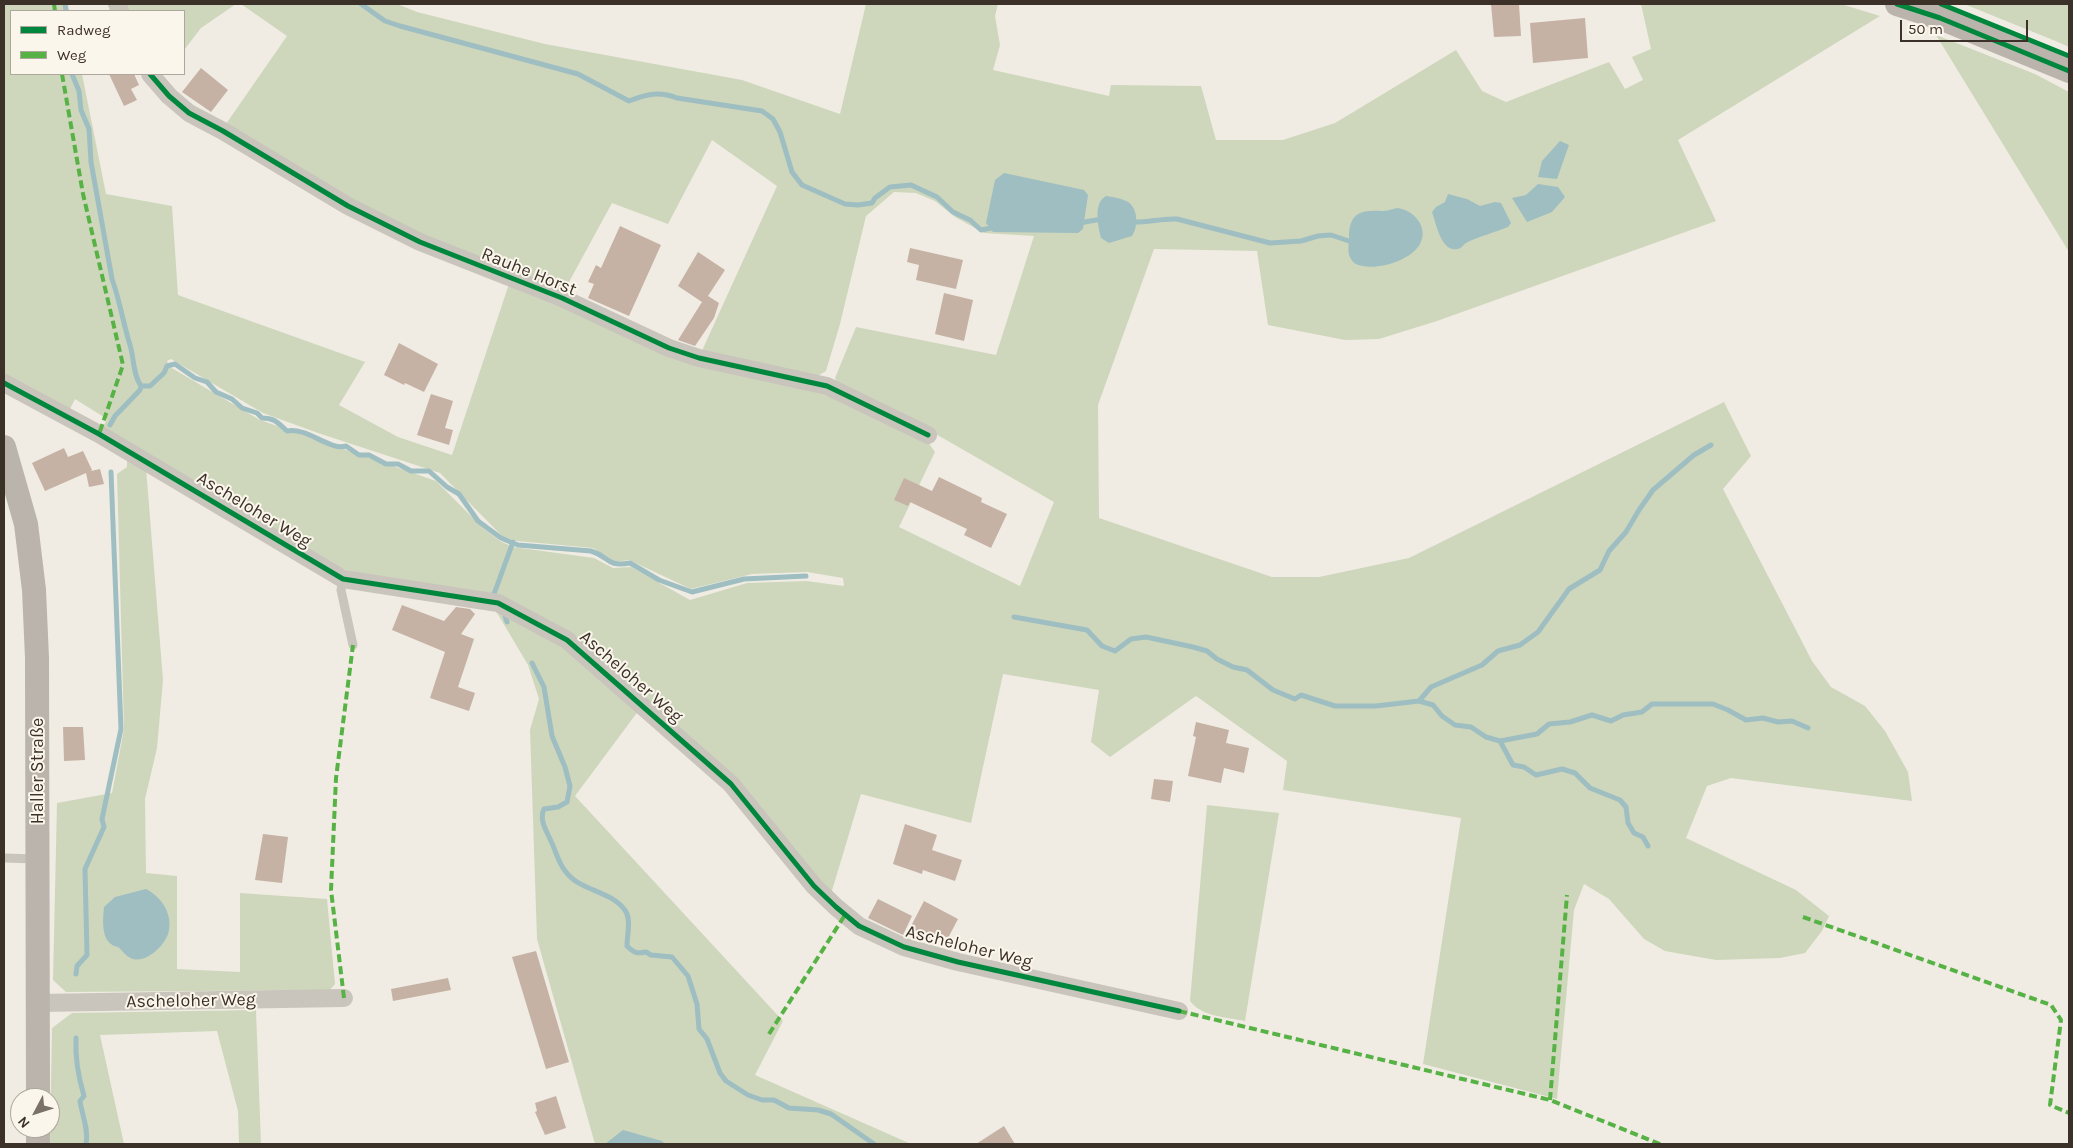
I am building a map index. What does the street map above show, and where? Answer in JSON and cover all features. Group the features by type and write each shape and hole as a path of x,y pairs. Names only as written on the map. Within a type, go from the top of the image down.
{"street":[{"path":"1897,4 1940,18 2069,71"},
{"name":"Rauhe Horst","path":"151,75 169,96 189,113 223,131 348,206 420,242 562,298 669,348 699,358 827,386 928,435"},
{"name":"Ascheloher Weg","path":"4,383 99,434 343,579 498,604 567,640 731,784 814,886 836,908 859,926 904,947 958,962 1179,1011"},
{"name":"Haller Straße","path":"5,454 26,524 34,590 37,658 38,1088"},
{"name":"Ascheloher Weg","path":"38,1003 344,998"}],"lane":[{"path":"343,579 341,590 353,645"},
{"path":"4,858 38,860"}],"green space":[{"path":"4,4 68,4 69,10 10,10 10,75 82,75 106,194 172,206 178,295 365,362 339,405 398,437 452,455 509,284 696,363 843,399 927,441 935,452 899,527 1020,586 1054,502 941,437 838,385 835,378 856,327 996,355 1034,236 984,233 955,217 935,201 916,193 894,192 866,216 840,324 826,371 814,378 700,355 777,186 712,140 668,224 612,203 563,293 423,238 349,200 226,124 287,36 241,4 397,4 417,12 545,44 742,80 840,114 866,4 998,4 995,16 1000,45 993,70 1109,96 1111,85 1201,86 1216,140 1283,140 1335,123 1456,50 1482,91 1506,102 1609,62 1625,89 1643,80 1632,57 1651,49 1641,4 1841,4 1880,16 1678,140 1716,221 1437,321 1379,339 1345,340 1268,325 1257,251 1154,249 1098,405 1099,518 1272,577 1319,577 1409,558 1724,402 1751,456 1723,489 1812,661 1831,687 1865,706 1885,731 1908,772 1912,801 1731,778 1707,786 1686,838 1796,890 1829,916 1822,931 1805,953 1780,958 1716,960 1665,951 1644,939 1609,899 1584,884 1574,910 1557,1099 1423,1064 1461,818 1283,790 1287,761 1196,696 1110,757 1091,742 1099,690 1003,674 971,823 861,794 831,894 740,786 502,598 362,576 325,562 102,429 107,419 75,399 69,411 4,375","holes":["171,359 263,413 440,473 503,537 517,541 593,548 615,562 629,560 691,589 752,574 807,572 843,578 844,586 806,581 747,583 690,600 631,567 613,568 594,558 513,547 500,541 482,527 436,481 260,420 170,367 167,361"]},
{"path":"125,4 236,4 201,28 185,49 185,10 128,10"},
{"path":"1964,4 2069,4 2069,47 2058,42"},
{"path":"1936,35 2035,74 2069,92 2069,252"},
{"path":"127,457 146,468 163,680 157,748 145,799 146,873 177,876 177,969 240,972 240,893 327,899 335,984 330,990 66,992 53,980 57,803 112,793 124,729 117,474 127,467"},
{"path":"496,611 563,646 639,710 575,796 783,1021 755,1075 911,1144 595,1144 537,939 530,730 539,699 528,665"},
{"path":"1207,805 1279,813 1245,1021 1208,1013 1190,1001"},
{"path":"256,1010 261,1144 239,1144 238,1111 217,1031 100,1035 124,1144 50,1144 50,1138 60,1138 60,1088 51,1088 52,1028 72,1013"}],"water":[{"path":"1560,141 1569,145 1557,179 1538,177 1542,161"},
{"path":"1004,173 1084,190 1088,195 1083,229 1078,233 993,232 986,223 995,180"},
{"path":"1538,184 1558,187 1565,197 1552,212 1527,222 1512,198 1526,195"},
{"path":"1448,194 1467,199 1480,206 1495,202 1501,203 1511,223 1508,227 1466,243 1460,248 1451,249 1443,242 1432,212 1436,207 1445,202"},
{"path":"1106,196 1124,200 1133,207 1136,227 1132,236 1109,243 1101,238 1098,209 1102,199"},
{"path":"1397,208 1409,212 1418,220 1423,231 1420,244 1408,256 1390,264 1370,267 1354,263 1348,248 1351,223 1354,218 1368,211 1386,211"},
{"path":"146,889 161,901 167,911 169,930 164,941 156,951 144,958 133,959 108,941 103,927 104,907 115,897"},
{"path":"623,1130 662,1141 665,1144 605,1144"}],"building":[{"path":"1491,4 1519,4 1521,36 1494,37"},
{"path":"1585,18 1588,58 1533,63 1530,23"},
{"path":"201,68 228,90 211,112 182,92"},
{"path":"109,75 134,75 139,85 131,89 137,100 124,106"},
{"path":"620,226 661,245 629,316 588,298 594,284 588,282 596,265 601,268"},
{"path":"910,248 963,260 956,289 916,280 919,265 907,262"},
{"path":"698,252 725,270 708,296 719,303 714,318 695,346 678,340 702,302 678,286"},
{"path":"944,293 973,300 964,341 935,334"},
{"path":"399,343 438,364 424,392 384,375"},
{"path":"431,394 453,401 445,428 453,430 449,445 417,435"},
{"path":"64,448 68,457 83,451 91,471 100,469 104,484 89,487 86,473 45,491 32,463"},
{"path":"939,477 982,498 981,502 1007,514 991,548 964,535 967,529 910,502 908,506 894,500 904,478 932,491"},
{"path":"402,605 444,621 456,607 470,609 475,614 461,634 474,639 458,687 475,693 469,711 430,698 445,652 392,630"},
{"path":"1196,722 1229,730 1226,743 1249,748 1244,773 1224,768 1221,783 1188,776 1196,737 1193,736"},
{"path":"63,727 83,727 85,760 64,761"},
{"path":"1154,779 1173,781 1170,802 1151,799"},
{"path":"905,824 937,835 932,850 962,860 955,881 923,870 922,874 893,864"},
{"path":"263,834 288,837 282,883 255,880"},
{"path":"878,899 912,916 903,935 868,918"},
{"path":"924,901 958,919 948,938 936,932 933,940 910,928"},
{"path":"536,951 569,1062 546,1069 512,957"},
{"path":"448,978 451,990 393,1001 391,989"},
{"path":"556,1096 566,1128 545,1135 535,1112 537,1111 535,1103"},
{"path":"1004,1126 1015,1144 976,1144"}],"waterway":[{"path":"65,4 66,10"},
{"path":"361,4 385,21 400,26 578,74 629,101 647,95 659,94 762,111 773,119 780,132 792,172 802,185 845,204 858,205 872,203 875,198 890,187 911,185 937,197 953,212 970,220 981,230 996,227"},
{"path":"72,75 79,91 81,110 89,129 91,162 112,279 135,372 141,386 150,386 164,373 167,366 175,364 195,378 207,382 216,392 232,399 242,408 257,413 262,418 279,423 287,431 302,432 333,445 346,446 359,455 369,455 386,464 398,464 411,471 429,471 447,487 459,494 478,521 501,538 518,545 591,551 612,563 630,563 659,580 692,592 744,579 806,576"},
{"path":"1079,223 1102,219"},
{"path":"1131,222 1177,219 1270,243 1301,241 1318,236 1331,235 1349,241"},
{"path":"110,425 115,416 140,390 141,386"},
{"path":"1419,701 1431,687 1482,665 1498,651 1520,645 1538,632 1569,589 1600,570 1609,551 1626,532 1653,490 1694,455 1711,445"},
{"path":"76,974 77,966 87,955 85,869 104,827 102,819 121,729 111,472"},
{"path":"494,594 513,542"},
{"path":"505,616 507,622"},
{"path":"1014,617 1087,630 1102,646 1115,651 1131,639 1146,637 1207,651 1217,659 1233,667 1247,670 1273,690 1295,699 1301,695 1335,706 1376,706 1419,701 1433,705 1442,716 1455,725 1471,727 1486,737 1500,741 1537,734 1549,724 1570,722 1592,715 1611,721 1623,715 1642,712 1652,704 1713,704 1746,720 1763,718 1778,722 1792,721 1808,728"},
{"path":"532,663 544,687 552,736 565,767 570,786 567,802 558,807 544,809 542,817 545,829 563,868 579,883 611,898 624,909 628,917 627,946 629,948 638,953 646,952 651,955 672,957 688,976 697,1004 699,1029 707,1039 720,1073 726,1081 748,1095 762,1100 774,1100 789,1108 818,1110 831,1114 874,1144"},
{"path":"1500,741 1513,765 1524,767 1536,775 1562,769 1575,773 1590,788 1620,800 1626,807 1628,823 1634,833 1643,837 1648,846"},
{"path":"76,1038 77,1067 84,1096 80,1101 86,1128 86,1144"}],"marked path":[{"path":"54,4 55,10"},
{"path":"62,75 83,194 123,365 99,434"},
{"path":"344,998 331,890 336,778 353,645"},
{"path":"1550,1100 1567,895"},
{"path":"769,1034 845,915"},
{"path":"1803,917 2051,1005 2061,1020 2050,1105 2069,1113"},
{"path":"1179,1011 1550,1100 1660,1144"}],"cycle path":[{"path":"1897,4 1940,18 2069,71"},
{"path":"1941,4 2069,56"},
{"path":"151,75 169,96 189,113 223,131 348,206 420,242 562,298 669,348 699,358 827,386 928,435"},
{"path":"4,383 99,434 343,579 498,603 567,640 731,784 814,886 859,926 904,947 958,962 1179,1011"}]}
